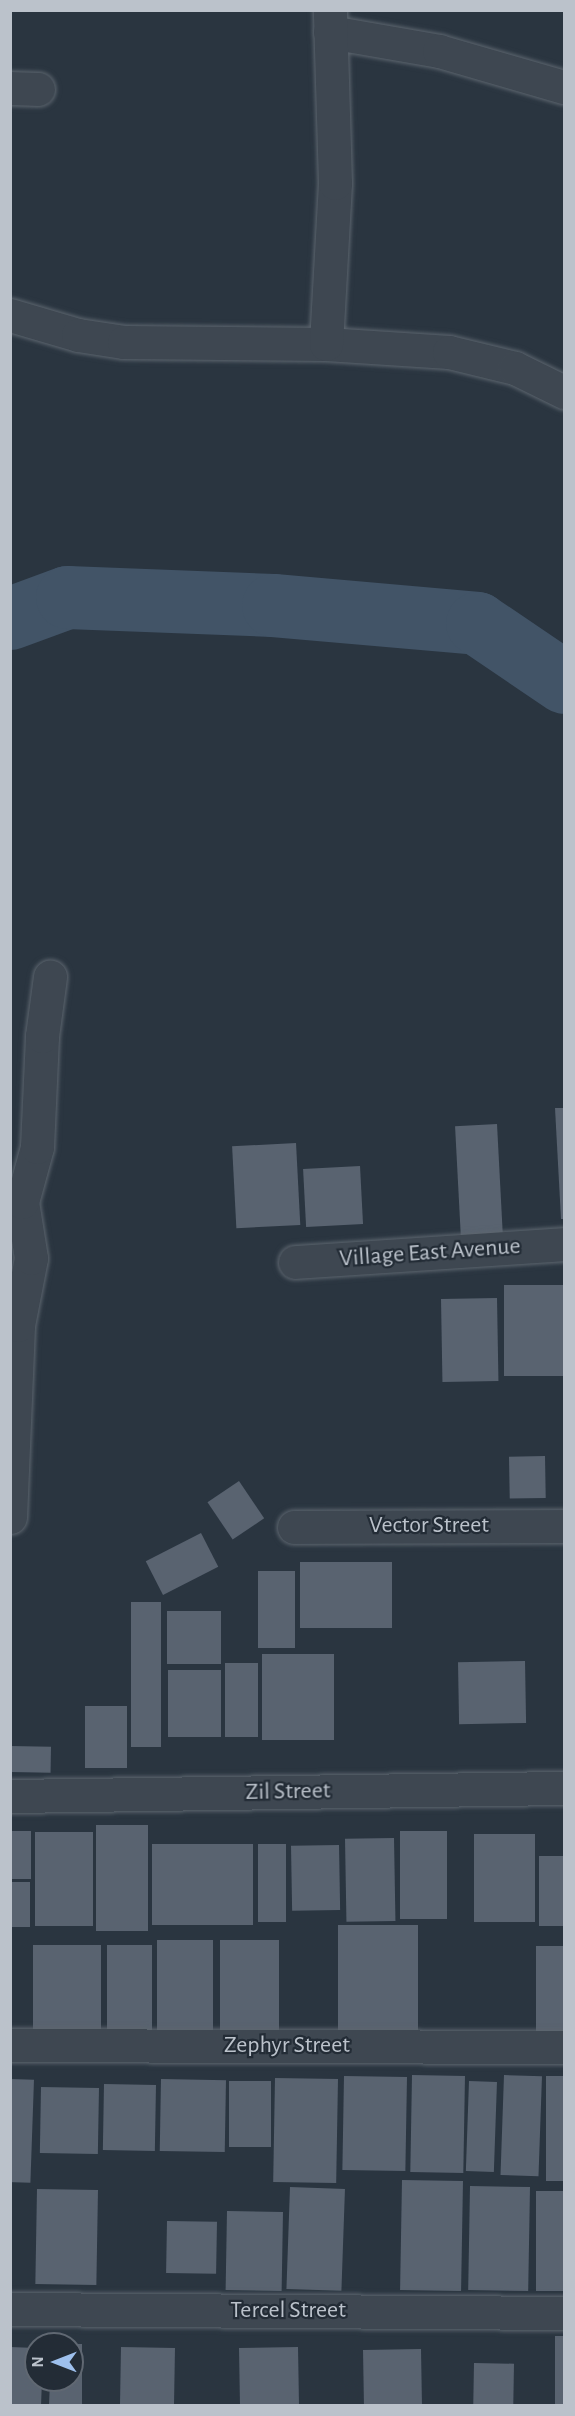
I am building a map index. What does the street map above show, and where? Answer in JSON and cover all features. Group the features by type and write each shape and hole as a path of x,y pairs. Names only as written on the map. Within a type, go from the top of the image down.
{"street":[{"path":"326,344 335,183 330,21 564,87"},
{"path":"10,315 78,335 124,342 326,344 449,352 515,368 564,392"},
{"path":"10,1517 18,1325 31,1258 22,1202 37,1147 42,1036 50,977"},
{"name":"Village East Avenue","path":"295,1262 564,1244"},
{"name":"Vector Street","path":"294,1527 564,1526"},
{"name":"Zil Street","path":"10,1796 564,1788"},
{"name":"Zephyr Street","path":"10,2045 564,2047"},
{"name":"Tercel Street","path":"10,2309 564,2313"}],"building":[{"path":"555,1108 564,1108 564,1219 561,1219"},
{"path":"497,1124 503,1236 461,1238 455,1126"},
{"path":"296,1143 300,1225 236,1228 232,1146"},
{"path":"360,1166 363,1224 306,1227 303,1169"},
{"path":"504,1285 564,1285 564,1376 504,1376"},
{"path":"497,1298 498,1381 442,1382 441,1299"},
{"path":"545,1456 546,1498 510,1499 509,1457"},
{"path":"239,1481 264,1518 233,1540 207,1502"},
{"path":"201,1533 218,1567 163,1595 146,1561"},
{"path":"300,1562 392,1562 392,1628 300,1628"},
{"path":"258,1571 295,1571 295,1648 258,1648"},
{"path":"131,1602 161,1602 161,1747 131,1747"},
{"path":"167,1611 221,1611 221,1664 167,1664"},
{"path":"262,1654 334,1654 334,1740 262,1740"},
{"path":"525,1661 526,1723 459,1724 458,1662"},
{"path":"225,1663 258,1663 258,1737 225,1737"},
{"path":"168,1670 221,1670 221,1737 168,1737"},
{"path":"85,1706 127,1706 127,1768 85,1768"},
{"path":"10,1746 51,1747 51,1773 10,1772"},
{"path":"96,1825 148,1825 148,1931 96,1931"},
{"path":"10,1831 31,1831 31,1879 10,1879"},
{"path":"400,1831 447,1831 447,1919 400,1919"},
{"path":"35,1832 93,1832 93,1926 35,1926"},
{"path":"474,1834 535,1834 535,1922 474,1922"},
{"path":"394,1838 395,1921 346,1922 345,1839"},
{"path":"152,1844 253,1844 253,1925 152,1925"},
{"path":"258,1844 286,1844 286,1922 258,1922"},
{"path":"339,1845 340,1910 292,1911 291,1846"},
{"path":"539,1856 564,1856 564,1926 539,1926"},
{"path":"10,1882 30,1882 30,1927 10,1927"},
{"path":"338,1925 418,1925 418,2034 338,2034"},
{"path":"157,1940 213,1940 213,2033 157,2033"},
{"path":"220,1940 279,1940 279,2036 220,2036"},
{"path":"33,1945 101,1945 101,2036 33,2036"},
{"path":"107,1945 152,1945 152,2037 107,2037"},
{"path":"536,1946 564,1946 564,2035 536,2035"},
{"path":"412,2075 465,2076 463,2173 410,2172"},
{"path":"504,2075 542,2076 538,2176 501,2175"},
{"path":"344,2076 407,2077 405,2171 342,2170"},
{"path":"546,2076 564,2076 564,2181 546,2181"},
{"path":"275,2078 338,2079 336,2183 273,2182"},
{"path":"10,2079 34,2080 30,2183 10,2182"},
{"path":"161,2079 226,2080 225,2152 160,2151"},
{"path":"229,2081 271,2081 271,2147 229,2147"},
{"path":"469,2081 497,2082 494,2172 466,2171"},
{"path":"104,2084 156,2085 155,2151 103,2150"},
{"path":"41,2087 99,2088 98,2154 40,2153"},
{"path":"402,2180 463,2181 461,2291 400,2290"},
{"path":"470,2186 530,2187 528,2291 468,2290"},
{"path":"290,2187 345,2189 341,2291 286,2289"},
{"path":"37,2189 98,2190 96,2285 35,2284"},
{"path":"536,2191 564,2191 564,2291 536,2291"},
{"path":"227,2211 283,2212 282,2291 226,2290"},
{"path":"167,2221 217,2222 216,2274 166,2273"},
{"path":"555,2336 564,2336 564,2406 555,2406"},
{"path":"10,2347 24,2348 24,2392 42,2392 41,2406 10,2406"},
{"path":"121,2347 175,2348 174,2406 120,2406"},
{"path":"298,2347 299,2406 240,2406 239,2348"},
{"path":"421,2349 422,2406 364,2406 363,2350"},
{"path":"474,2363 514,2364 513,2406 473,2406"},
{"path":"50,2392 82,2392 82,2406 49,2406"}],"waterway":[{"path":"10,618 67,597 273,605 477,623 564,682"}]}
